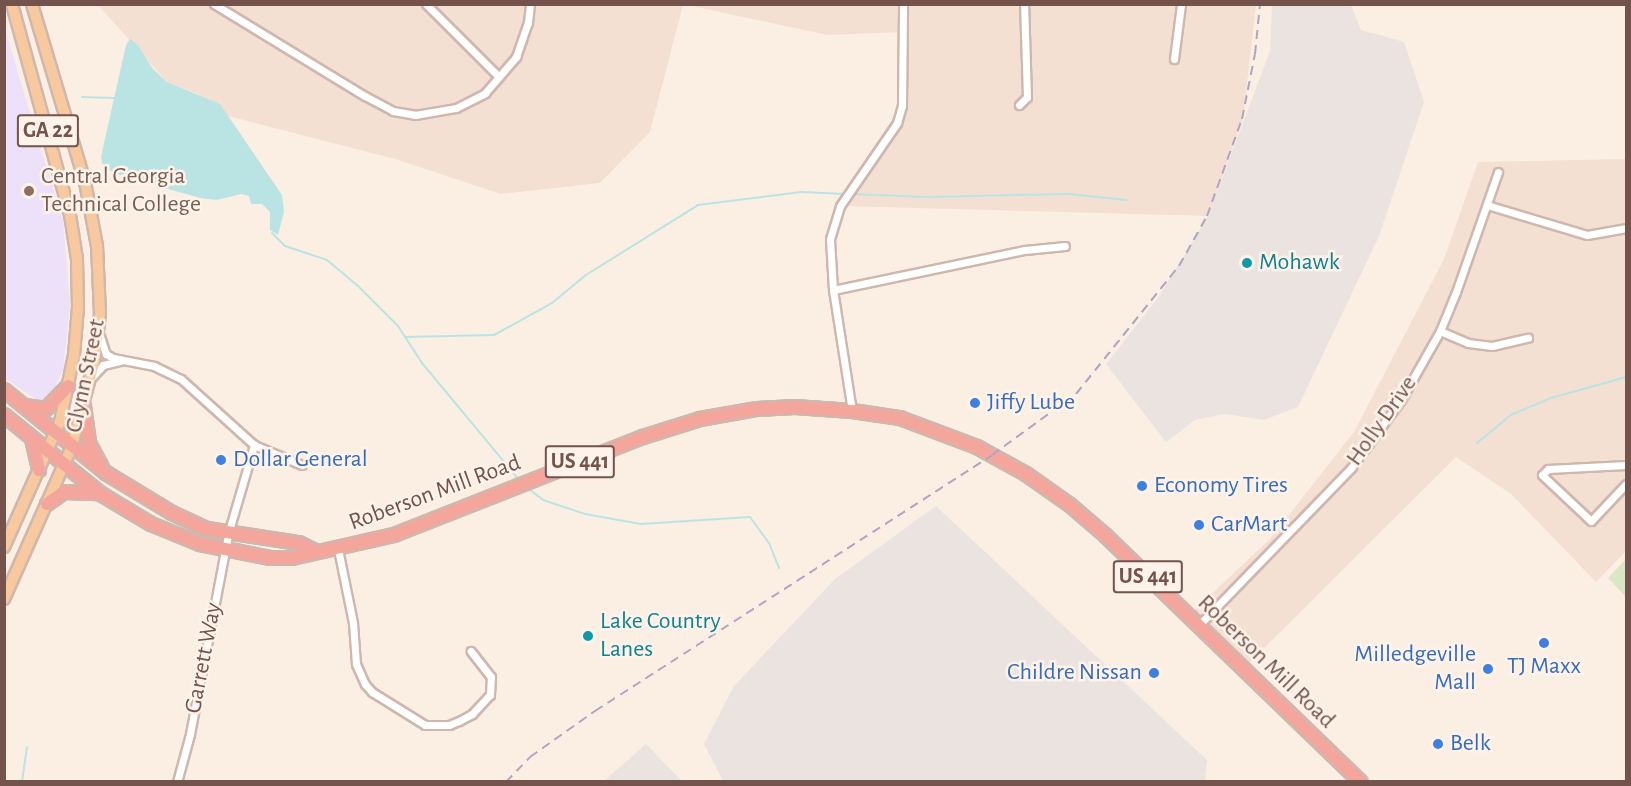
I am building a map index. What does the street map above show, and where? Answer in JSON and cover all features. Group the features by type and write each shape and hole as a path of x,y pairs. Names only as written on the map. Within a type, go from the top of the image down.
{"highway":[{"path":"23,405 46,409 68,386"},
{"name":"US 441","path":"4,390 56,433"},
{"path":"84,406 89,443 106,473"},
{"name":"Roberson Mill Road","path":"47,451 101,494 169,532 225,550 270,558 292,558 394,535 680,424 757,409 814,408 900,418 976,447 1026,474 1084,516 1360,782"},
{"name":"US 441","path":"4,415 47,451"},
{"name":"Roberson Mill Road","path":"56,433 106,473 172,513 207,529 299,543 315,551"},
{"path":"32,438 39,470"},
{"path":"47,504 64,492 101,494"}],"main road":[{"name":"Glynn Street","path":"4,547 56,433 68,386 78,315 78,275 74,236 62,181 12,4"},
{"name":"Glynn Street","path":"4,599 72,446 84,406 99,331 100,280 95,229 85,182 32,4"}],"street":[{"path":"214,4 325,73 393,111 416,115 456,108 485,93 516,57 528,24 530,4"},
{"path":"426,4 499,77"},
{"path":"852,411 833,290 830,239 840,206 897,123 902,106 903,4"},
{"path":"1019,105 1026,97 1024,4"},
{"path":"1174,59 1180,4"},
{"name":"Holly Drive","path":"1198,626 1268,556 1375,439 1401,400 1440,331 1498,172"},
{"path":"1487,205 1587,235 1626,228"},
{"path":"833,290 1025,250 1065,246"},
{"path":"99,331 106,354 120,361 154,366 181,378 254,445 302,465"},
{"path":"1440,331 1468,344 1492,346 1528,338"},
{"path":"90,379 103,365 120,361"},
{"name":"Garrett Way","path":"177,782 190,734 228,534 254,445"},
{"path":"1626,465 1548,469 1542,475 1591,521 1626,484"},
{"path":"339,549 353,623 356,664 365,684 383,700 425,725 449,725 465,718 483,704 490,695 491,686 487,670 471,651"}],"shaded area":[{"path":"98,5 683,5 650,132 600,183 501,194 395,159 228,116 200,95 167,82"},
{"path":"687,5 1256,5 1243,119 1208,216 840,206 896,123 903,32 827,35"},
{"path":"1272,5 1351,5 1361,30 1404,42 1424,102 1379,236 1298,407 1264,420 1225,414 1195,420 1166,442 1106,364 1158,298 1208,216 1270,51"},
{"name":"Central Georgia Technical College","path":"4,26 63,221 70,306 63,371 51,395 40,402 5,378"},
{"path":"1626,159 1626,551 1596,582 1511,494 1456,457 1243,669 1185,619 1270,539 1354,432 1444,259 1478,162"},
{"path":"936,506 1207,760 1205,781 723,781 704,744 734,686 835,579"},
{"path":"646,744 682,781 604,781"}],"green space":[{"path":"1626,559 1626,597 1608,578"}],"water":[{"path":"130,39 137,44 153,69 167,82 220,104 282,195 284,212 278,235 270,230 270,212 262,204 251,204 249,196 241,194 217,200 200,198 116,174 103,166 101,157 126,45"}],"waterway":[{"path":"82,97 114,98"},
{"path":"405,337 494,335 552,303 586,275 698,205 801,192 846,194"},
{"path":"852,194 926,197 1069,194 1127,200"},
{"path":"272,233 285,246 327,260 357,285 398,326 422,363 520,481"},
{"path":"1477,443 1511,415 1551,398 1626,377"},
{"path":"526,487 543,500 585,514 641,524 750,517 769,543 779,568"},
{"path":"22,782 27,747"}],"railway":[{"path":"506,782 530,757 595,711 992,455 1076,394 1179,266 1207,216 1242,119 1255,54 1260,4"}],"place":[{"name":"Central Georgia Technical College","path":"29,191"},
{"name":"Mohawk","path":"1247,263"},
{"name":"Jiffy Lube","path":"975,403"},
{"name":"Dollar General","path":"221,460"},
{"name":"Economy Tires","path":"1142,486"},
{"name":"CarMart","path":"1199,525"},
{"name":"Lake Country Lanes","path":"588,636"},
{"name":"TJ Maxx","path":"1544,643"},
{"name":"Milledgeville Mall","path":"1488,669"},
{"name":"Childre Nissan","path":"1154,673"},
{"name":"Belk","path":"1438,744"}]}
